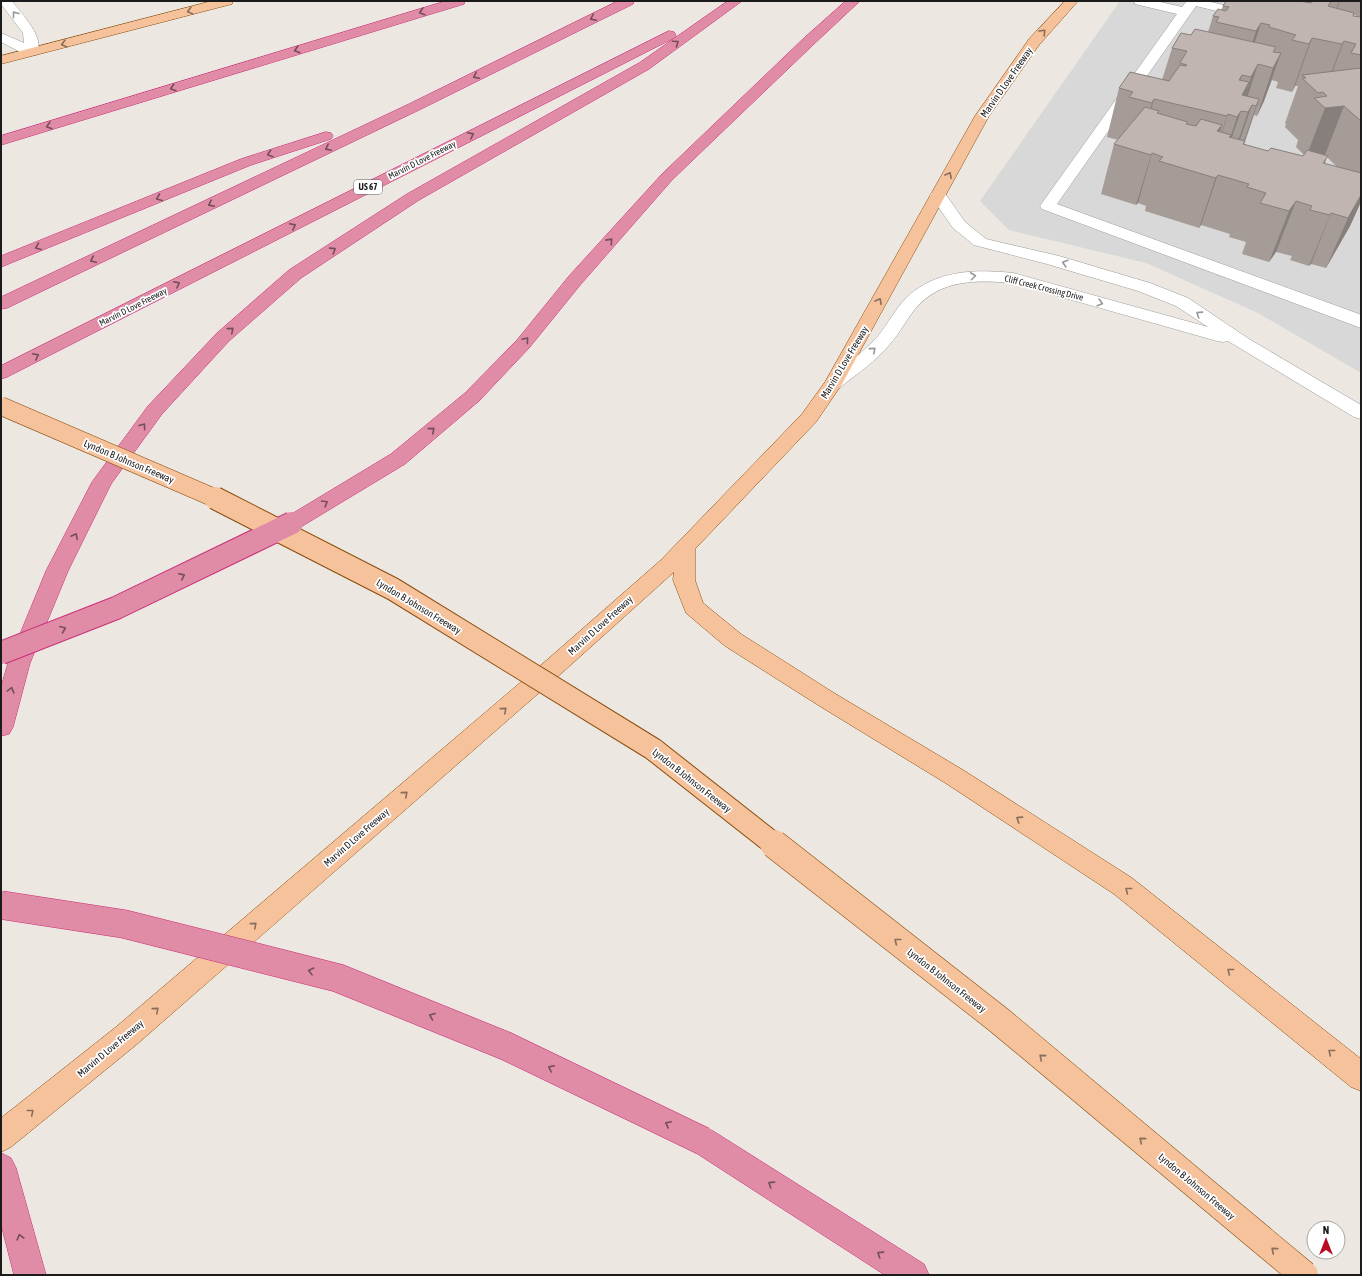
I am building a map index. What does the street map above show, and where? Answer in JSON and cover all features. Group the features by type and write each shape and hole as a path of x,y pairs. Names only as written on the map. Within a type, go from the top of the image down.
{"highway":[{"path":"1,141 459,1"},
{"path":"1,304 414,107 628,1"},
{"path":"1,727 22,656 57,571 102,482 155,410 223,337 295,274 400,205 644,66 736,1"},
{"name":"Marvin D Love Freeway","path":"1,373 736,1"},
{"path":"1,654 116,608 292,523 398,459 472,397 523,344 575,280 667,177 809,41 854,1"},
{"path":"1,262 246,162 414,107"},
{"path":"1,905 124,924 338,978 506,1046 704,1141 913,1275"},
{"path":"1,1168 30,1275"}],"main road":[{"path":"1,60 227,1"},
{"name":"Marvin D Love Freeway","path":"1,1137 126,1036 550,670 668,565 809,418 833,384 982,116 1034,42 1072,1"},
{"name":"Lyndon B Johnson Freeway","path":"1,406 219,500 393,589 653,749 1000,1021 1304,1275"},
{"path":"685,547 684,580 694,607 733,640 826,700 955,777 1123,886 1361,1077"}],"street":[{"path":"1,37 31,52 30,33 5,1"},
{"path":"1140,1 1190,5 1261,18"},
{"path":"1190,5 1048,206 1346,315 1361,323"},
{"name":"Cliff Creek Crossing Drive","path":"938,195 959,225 980,242 1053,260 1144,287 1182,302 1243,343 1361,413"},
{"name":"Cliff Creek Crossing Drive","path":"833,384 884,341 913,302 934,286 956,278 983,275 1013,278 1243,343"}],"shaded area":[{"path":"1120,1 1361,1 1361,373 1258,313 1146,263 1009,230 980,201"}],"building":[{"path":"1226,1 1299,1 1311,3 1312,1 1331,1 1328,6 1354,13 1353,16 1361,17 1361,55 1351,53 1356,44 1344,41 1342,44 1312,38 1309,44 1292,40 1296,35 1269,27 1270,25 1261,23 1256,31 1216,22 1219,17 1213,16 1218,9 1226,11 1229,7 1223,6"},
{"path":"1195,29 1276,47 1273,52 1281,53 1273,68 1258,64 1251,77 1242,75 1239,80 1249,82 1242,95 1259,99 1256,106 1252,105 1248,112 1241,111 1237,117 1154,99 1152,103 1129,97 1133,92 1119,88 1130,72 1169,81 1180,65 1187,65 1180,63 1187,51 1172,48 1181,33 1191,35"},
{"path":"1361,68 1361,121 1344,106 1325,108 1314,98 1327,96 1323,92 1318,93 1302,78 1306,78 1302,75"},
{"path":"1145,107 1159,111 1157,113 1188,122 1186,124 1196,126 1201,119 1222,125 1217,131 1231,135 1229,137 1245,141 1243,144 1268,151 1271,148 1303,156 1307,150 1328,156 1323,163 1361,173 1361,195 1348,218 1331,213 1330,215 1310,210 1312,206 1296,201 1289,211 1260,203 1266,193 1247,187 1249,184 1218,175 1216,178 1212,177 1159,161 1163,157 1152,153 1151,155 1114,144"}]}
